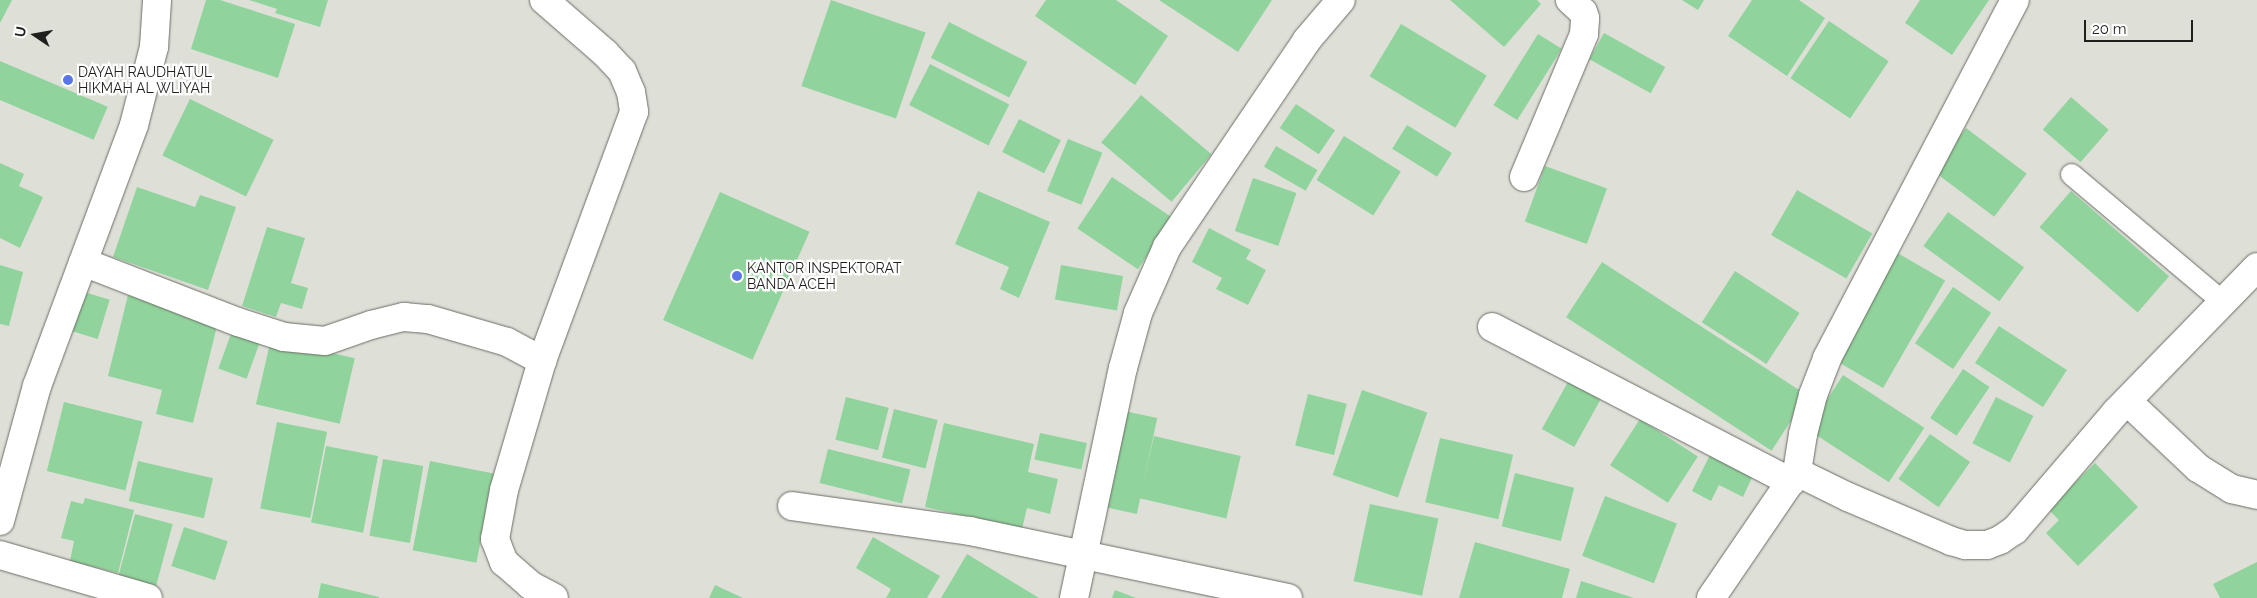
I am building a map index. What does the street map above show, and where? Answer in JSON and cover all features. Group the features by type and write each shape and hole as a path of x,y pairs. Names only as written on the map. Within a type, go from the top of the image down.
{"street":[{"path":"0,521 37,386 134,125 154,48 157,0"},
{"path":"544,0 605,53 622,71 631,92 634,112 542,361 504,490 495,539 504,562 530,585 554,598"},
{"path":"1074,598 1122,368 1138,313 1167,247 1307,40 1341,0"},
{"path":"1524,176 1584,34 1585,18 1583,12 1570,0"},
{"path":"1711,598 1794,477 1813,395 1828,358 2015,0"},
{"path":"83,262 284,338 325,341 371,324 404,317 428,319 507,342 542,361"},
{"path":"1492,327 1794,477 1848,497 1951,541 1965,545 1987,546 2015,530 2127,401 2257,267"},
{"path":"2127,401 2198,468 2232,489 2257,495"},
{"path":"792,506 970,531 1288,598"},
{"path":"0,555 148,598"}],"lane":[{"path":"2071,174 2224,303"}],"building":[{"path":"0,0 12,0 0,23"},
{"path":"206,0 220,0 295,24 278,78 191,49"},
{"path":"249,0 328,0 320,27 275,13 277,9"},
{"path":"831,0 926,33 896,119 801,86"},
{"path":"1046,0 1116,0 1168,36 1135,85 1035,16"},
{"path":"1159,0 1272,0 1238,52"},
{"path":"1450,0 1537,0 1541,4 1504,47"},
{"path":"1682,0 1704,0 1698,10"},
{"path":"1752,0 1799,0 1825,18 1787,76 1728,36"},
{"path":"1920,0 1989,0 1952,55 1905,23"},
{"path":"1829,21 1889,61 1850,118 1790,78"},
{"path":"949,22 1027,62 1009,98 931,58"},
{"path":"1401,24 1487,76 1455,128 1370,76"},
{"path":"1604,33 1665,67 1651,93 1589,59"},
{"path":"1538,34 1562,49 1517,120 1493,105"},
{"path":"0,61 108,107 94,140 0,100"},
{"path":"930,64 1009,104 988,145 909,105"},
{"path":"1141,95 1211,154 1172,202 1101,142"},
{"path":"2071,97 2109,130 2081,162 2043,129"},
{"path":"190,99 274,140 246,196 162,156"},
{"path":"1296,104 1335,130 1319,154 1280,128"},
{"path":"1019,119 1061,140 1044,173 1002,152"},
{"path":"1407,125 1452,153 1437,177 1392,149"},
{"path":"1966,128 2027,174 1994,217 1934,171"},
{"path":"1344,136 1401,172 1373,216 1316,180"},
{"path":"1068,139 1102,153 1081,205 1047,191"},
{"path":"1276,146 1318,170 1306,191 1264,167"},
{"path":"0,163 24,174 19,186 43,197 20,248 0,238"},
{"path":"1545,166 1607,189 1587,244 1525,221"},
{"path":"1112,177 1173,218 1138,269 1077,228"},
{"path":"1253,178 1296,193 1278,246 1235,231"},
{"path":"137,187 195,207 200,195 236,207 208,290 113,257"},
{"path":"1797,190 1872,233 1846,279 1771,235"},
{"path":"978,191 1050,222 1019,298 1000,289 1009,267 955,244"},
{"path":"2071,191 2169,276 2138,313 2040,227"},
{"name":"KANTOR INSPEKTORAT BANDA ACEH","path":"720,192 810,232 753,360 663,320"},
{"path":"1948,212 2024,267 1999,301 1923,246"},
{"path":"267,227 305,238 291,283 308,288 302,309 281,303 276,317 242,306"},
{"path":"1209,228 1251,250 1246,259 1266,270 1248,305 1216,289 1222,278 1192,262"},
{"path":"1894,251 1945,280 1883,388 1832,358"},
{"path":"1602,262 1807,395 1772,451 1566,317"},
{"path":"0,265 23,272 9,326 0,324"},
{"path":"1061,265 1123,276 1117,310 1055,299"},
{"path":"1735,271 1800,313 1766,364 1702,322"},
{"path":"1953,287 1991,313 1953,369 1915,343"},
{"path":"81,291 110,300 98,339 69,330"},
{"path":"128,295 219,318 193,423 156,414 162,390 108,376"},
{"path":"1999,326 2067,370 2043,407 1975,363"},
{"path":"232,331 260,341 247,379 218,369"},
{"path":"271,339 355,358 340,424 256,404"},
{"path":"1963,369 1990,387 1957,436 1930,418"},
{"path":"1843,375 1924,428 1889,482 1808,430"},
{"path":"1569,380 1601,398 1574,447 1542,429"},
{"path":"1362,390 1427,412 1398,498 1333,475"},
{"path":"1308,394 1347,404 1334,455 1295,445"},
{"path":"846,397 889,408 878,450 835,440"},
{"path":"1996,397 2033,416 2010,462 1972,443"},
{"path":"64,402 143,422 125,490 47,471"},
{"path":"894,409 938,420 926,468 882,458"},
{"path":"1124,411 1157,418 1137,514 1104,507"},
{"path":"1640,419 1698,457 1668,503 1610,465"},
{"path":"277,422 327,432 310,518 260,508"},
{"path":"944,423 1034,444 1028,472 1058,479 1050,514 1027,508 1022,529 925,507"},
{"path":"1040,433 1087,443 1081,469 1034,459"},
{"path":"1930,434 1970,462 1939,507 1898,479"},
{"path":"1154,436 1241,456 1226,518 1140,498"},
{"path":"1440,438 1513,455 1498,519 1425,502"},
{"path":"326,446 378,456 363,533 311,523"},
{"path":"1714,447 1756,469 1743,497 1719,485 1711,501 1692,491"},
{"path":"828,449 910,470 902,504 820,483"},
{"path":"383,459 423,466 410,543 369,536"},
{"path":"138,461 213,478 204,518 129,501"},
{"path":"430,461 494,473 476,563 413,550"},
{"path":"2095,463 2138,507 2078,566 2046,533 2059,520 2048,509"},
{"path":"1515,473 1574,488 1561,541 1502,526"},
{"path":"1605,496 1677,524 1654,583 1582,556"},
{"path":"85,498 134,510 118,573 70,561 74,541 61,538 71,501 83,504"},
{"path":"1370,504 1438,519 1422,596 1354,581"},
{"path":"135,514 173,524 156,588 118,578"},
{"path":"184,527 228,541 215,580 171,566"},
{"path":"873,537 940,576 927,598 886,598 891,589 856,568"},
{"path":"1475,542 1570,569 1562,598 1459,598"},
{"path":"967,554 1039,598 941,598"},
{"path":"2257,562 2257,598 2220,598 2213,584"},
{"path":"1581,581 1634,598 1576,598"},
{"path":"321,583 379,597 379,598 318,598"},
{"path":"715,585 743,598 709,598"},
{"path":"1115,590 1136,598 1112,598"}],"place":[{"name":"DAYAH RAUDHATUL HIKMAH AL WLIYAH","path":"68,80"},
{"name":"KANTOR INSPEKTORAT BANDA ACEH","path":"737,276"}]}
